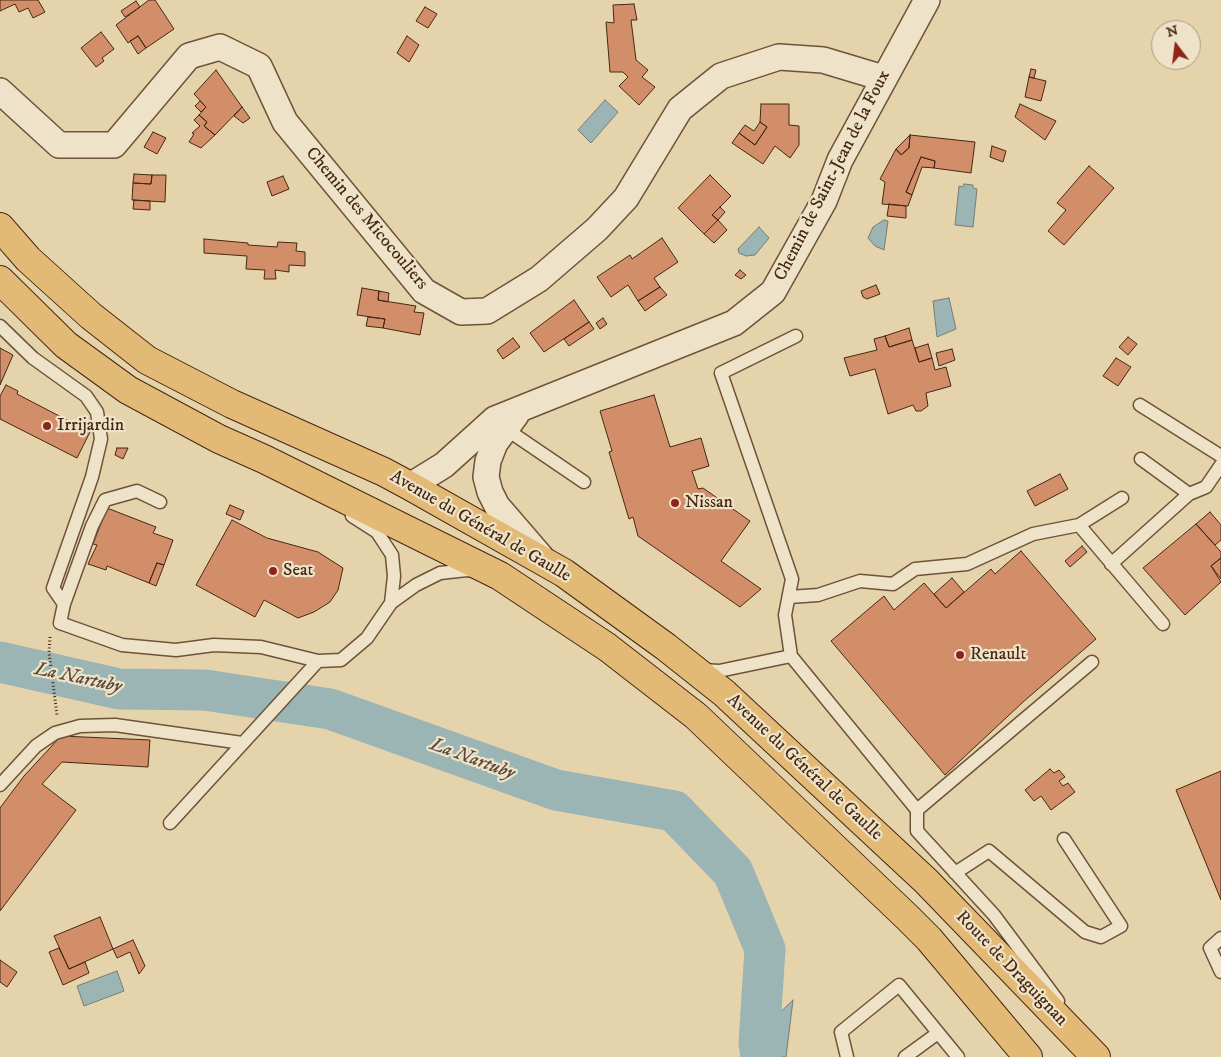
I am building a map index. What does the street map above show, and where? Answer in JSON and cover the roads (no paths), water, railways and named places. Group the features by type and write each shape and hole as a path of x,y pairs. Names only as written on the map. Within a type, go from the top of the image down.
{"main road":[{"name":"Avenue du Général de Gaulle","path":"0,227 28,259 91,316 147,360 232,404 384,472 546,562 666,648 690,669 724,694 926,881"},
{"name":"Avenue du Général de Gaulle","path":"0,280 66,345 128,390 218,439 264,459 500,576 607,647 696,716 907,917 929,939 1028,1057"},
{"name":"Route de Draguignan","path":"926,881 1096,1057"}],"street":[{"name":"Chemin de Saint-Jean de la Foux","path":"410,486 444,465 495,419 734,323 773,292 824,201 840,160 927,0"},
{"name":"Chemin des Micocouliers","path":"0,91 59,145 114,145 190,56 220,47 259,66 286,122 424,291 461,312 487,311 540,279 597,230 626,198 680,109 721,76 779,57 824,60 883,78"},
{"name":"Chemin de Saint-Jean de la Foux","path":"521,409 494,443 488,461 486,477 490,492 497,506 546,562"}],"lane":[{"path":"0,326 33,358 86,396 97,412 101,439 92,477 53,588 64,604"},
{"path":"796,336 721,373 792,579 785,615 791,656 917,810 917,831 994,915 1059,1002 1071,1031"},
{"path":"1140,405 1221,456"},
{"path":"506,428 584,482"},
{"path":"264,459 377,532 392,555 394,576 391,603"},
{"path":"1141,459 1189,494"},
{"path":"1112,564 1189,494 1206,487 1221,466"},
{"path":"160,502 137,491 105,500 92,526 64,604 60,623 122,645 176,650 214,645 261,647 318,661 341,660 367,638 391,603 416,585 440,573 467,570 500,576"},
{"path":"789,597 818,596 860,581 893,584 915,569 967,564 1033,534 1079,526 1122,498"},
{"path":"1079,526 1163,624"},
{"path":"690,669 719,671 791,656"},
{"path":"170,824 318,661"},
{"path":"917,810 1092,662"},
{"path":"0,785 36,746 55,733 80,726 115,725 242,743"},
{"path":"955,873 989,851 1085,932 1101,937 1121,926 1064,839"},
{"path":"1221,938 1210,948 1221,972"},
{"path":"847,1057 841,1032 899,985 958,1057"},
{"path":"905,1057 938,1033"}],"water":[{"path":"605,100 618,112 591,143 578,130"},
{"path":"964,184 973,185 973,188 977,189 973,227 955,225 959,186 963,187"},
{"path":"884,220 888,221 884,250 875,246 868,238 873,227"},
{"path":"759,227 769,238 755,255 746,256 739,253 738,249"},
{"path":"949,298 956,329 937,337 933,301"},
{"path":"117,971 124,991 84,1006 77,986"},
{"path":"793,1000 786,1057 761,1057 765,1027"}],"waterway":[{"name":"La Nartuby","path":"0,662 119,689 205,690 330,709 556,790 674,811 733,872 765,949 759,1043 761,1057"}],"place":[{"name":"Irrijardin","path":"47,426"},
{"name":"Nissan","path":"675,503"},
{"name":"Seat","path":"273,571"},
{"name":"Renault","path":"960,655"}]}
